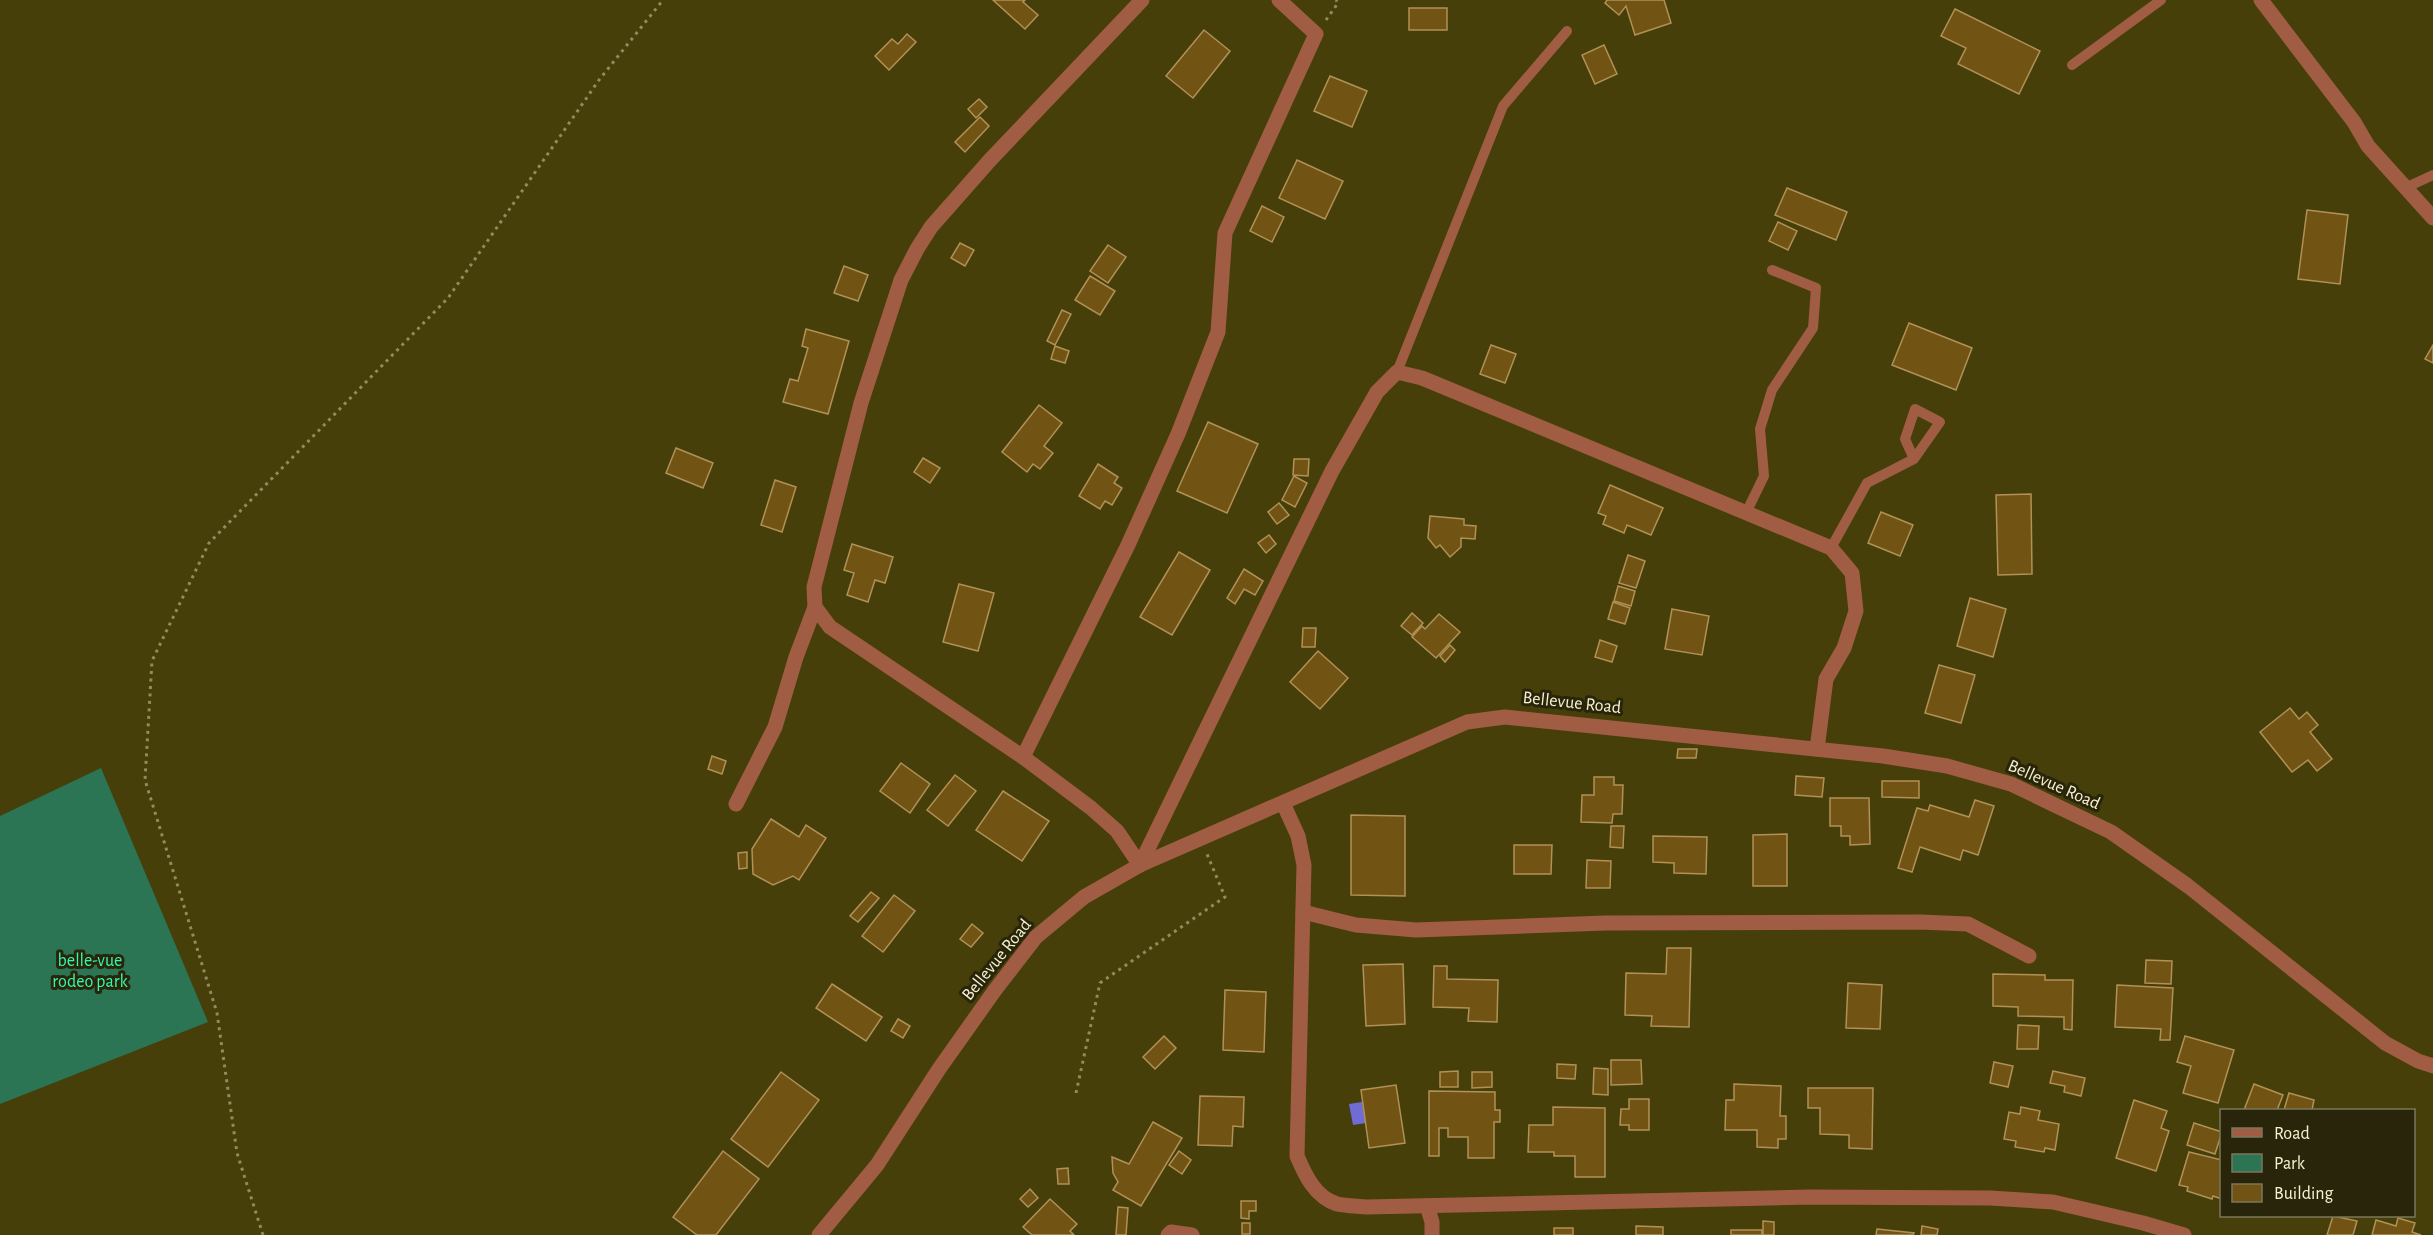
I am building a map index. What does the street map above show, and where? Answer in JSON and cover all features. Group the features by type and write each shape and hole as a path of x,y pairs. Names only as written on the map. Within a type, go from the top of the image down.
{"street":[{"path":"736,804 775,727 796,657 815,607 814,587 861,403 901,280 931,227 990,160 1142,0"},
{"path":"1023,758 1128,545 1178,434 1218,332 1225,233 1316,34 1280,0"},
{"path":"2261,0 2354,122 2368,146 2433,218"},
{"path":"815,607 830,627 1023,758 1092,808 1117,831 1140,865 1332,471 1377,392 1397,372 1422,378 1831,548 1852,573 1856,610 1844,648 1826,679 1817,749"},
{"name":"Bellevue Road","path":"819,1235 877,1165 939,1069 1036,937 1084,897 1140,865 1467,722 1504,717 1817,749 1947,766 2011,784 2111,832 2188,886 2385,1043 2418,1061 2433,1066"},
{"path":"1282,803 1298,836 1302,855 1303,912 1297,1156 1306,1179 1321,1194 1336,1203 1366,1207 1809,1197 1990,1198 2054,1202 2184,1235"},
{"path":"1303,912 1356,926 1416,930 1605,923 1968,924 2029,956"},
{"path":"1427,1206 1432,1222 1432,1235"},
{"path":"1168,1235 1171,1232 1192,1235"}],"lane":[{"path":"2072,65 2161,0"},
{"path":"1397,372 1503,106 1567,31"},
{"path":"2405,188 2433,175"},
{"path":"1746,513 1764,476 1760,429 1772,390 1813,327 1816,288 1772,270"},
{"path":"1831,548 1867,483 1914,459"}],"path":[{"path":"263,1235 237,1153 217,1013 146,780 152,661 209,543 448,298 599,80 663,0"},
{"path":"1316,34 1338,3 1336,0"},
{"path":"1076,1093 1100,983 1225,897 1201,838"}],"green space":[{"name":"belle-vue rodeo park","path":"101,768 208,1022 0,1104 0,816"}],"shaded area":[{"path":"1362,1102 1366,1123 1353,1125 1349,1104"}],"building":[{"path":"993,0 1025,0 1023,2 1038,15 1025,29"},
{"path":"1607,0 1664,0 1671,23 1635,35 1626,6 1619,15 1605,3"},
{"path":"1409,8 1447,8 1447,30 1409,30"},
{"path":"1955,9 2040,51 2019,94 1958,64 1966,48 1941,36"},
{"path":"1204,30 1230,51 1193,98 1166,76"},
{"path":"907,34 916,42 889,70 875,56 892,39 898,44"},
{"path":"1604,45 1617,74 1595,84 1582,55"},
{"path":"1330,76 1367,91 1352,127 1314,111"},
{"path":"979,99 987,107 976,118 968,109"},
{"path":"980,117 989,126 965,152 955,142"},
{"path":"1297,160 1343,181 1325,219 1279,198"},
{"path":"1787,188 1847,212 1836,240 1775,215"},
{"path":"1262,206 1284,217 1272,242 1250,231"},
{"path":"2307,210 2348,215 2340,284 2298,279"},
{"path":"1778,222 1797,231 1788,250 1769,241"},
{"path":"960,243 974,250 965,266 951,258"},
{"path":"1108,245 1126,257 1108,283 1090,271"},
{"path":"844,266 868,275 858,301 834,293"},
{"path":"1090,276 1115,291 1100,315 1075,300"},
{"path":"1062,310 1071,314 1055,345 1047,341"},
{"path":"1909,323 1972,348 1956,390 1892,365"},
{"path":"806,329 849,341 828,414 783,402 790,379 798,381 808,348 802,346"},
{"path":"1491,345 1516,354 1505,383 1480,374"},
{"path":"2433,345 2433,363 2425,359"},
{"path":"1055,346 1069,351 1065,363 1051,359"},
{"path":"1039,405 1062,423 1044,446 1053,453 1040,469 1033,464 1027,472 1002,452"},
{"path":"1208,422 1258,444 1227,513 1177,491"},
{"path":"676,448 713,463 703,488 666,473"},
{"path":"923,458 940,468 930,483 914,472"},
{"path":"1294,459 1309,459 1308,476 1293,475"},
{"path":"1098,464 1118,477 1114,483 1122,488 1112,505 1105,501 1100,509 1079,496"},
{"path":"1294,476 1307,483 1295,507 1282,500"},
{"path":"775,480 796,487 782,532 761,525"},
{"path":"1610,485 1663,508 1651,535 1627,525 1624,533 1603,524 1606,516 1598,513"},
{"path":"2031,494 2032,574 1998,575 1996,495"},
{"path":"1279,503 1289,515 1277,524 1268,512"},
{"path":"1881,512 1913,525 1900,556 1868,543"},
{"path":"1430,516 1464,519 1464,525 1476,526 1475,539 1461,538 1461,547 1450,557 1440,545 1436,548 1428,538"},
{"path":"1269,535 1276,544 1266,553 1258,543"},
{"path":"852,544 893,557 885,583 875,580 868,602 847,595 854,573 844,570"},
{"path":"1179,552 1210,570 1172,635 1140,617"},
{"path":"1628,555 1645,561 1636,588 1619,583"},
{"path":"1244,569 1263,581 1255,595 1244,589 1235,604 1227,598"},
{"path":"959,584 994,593 978,651 943,642"},
{"path":"1618,586 1635,591 1631,606 1614,601"},
{"path":"1970,598 2006,609 1993,657 1957,646"},
{"path":"1613,602 1630,608 1625,624 1608,619"},
{"path":"1672,609 1709,616 1702,655 1665,649"},
{"path":"1412,613 1423,623 1412,635 1401,626"},
{"path":"1439,614 1460,632 1436,658 1412,637 1422,626 1425,629"},
{"path":"1303,628 1316,628 1315,647 1302,647"},
{"path":"1600,640 1617,646 1612,662 1595,657"},
{"path":"1450,645 1455,650 1445,662 1440,656"},
{"path":"1318,651 1348,678 1320,709 1290,682"},
{"path":"1939,665 1975,675 1961,723 1925,713"},
{"path":"2290,708 2299,719 2307,712 2318,725 2310,732 2332,759 2317,771 2308,760 2292,772 2260,732"},
{"path":"1678,749 1697,749 1696,758 1677,758"},
{"path":"712,756 726,761 722,774 708,769"},
{"path":"901,763 930,784 910,813 880,791"},
{"path":"955,775 976,791 948,826 927,810"},
{"path":"1796,776 1824,778 1822,797 1795,795"},
{"path":"1594,777 1614,777 1614,785 1623,785 1622,814 1613,814 1612,823 1581,822 1582,795 1594,795"},
{"path":"1882,781 1919,781 1919,798 1882,797"},
{"path":"1003,791 1049,821 1022,861 976,830"},
{"path":"1830,798 1869,798 1870,844 1850,845 1850,836 1841,836 1841,826 1830,826"},
{"path":"1975,800 1994,806 1978,855 1963,850 1960,860 1920,847 1912,872 1898,868 1917,808 1928,811 1930,805 1969,817"},
{"path":"1351,815 1405,816 1405,896 1351,895"},
{"path":"771,819 799,837 806,825 826,838 799,880 793,876 773,885 753,874 752,849"},
{"path":"1611,826 1624,826 1623,848 1610,847"},
{"path":"1787,834 1787,886 1753,886 1753,835"},
{"path":"1653,836 1707,837 1706,874 1674,873 1674,863 1653,862"},
{"path":"1514,845 1552,845 1551,874 1514,874"},
{"path":"747,852 747,868 739,869 738,853"},
{"path":"1587,860 1611,861 1610,888 1586,888"},
{"path":"871,892 879,898 858,922 850,916"},
{"path":"894,895 915,911 883,952 862,936"},
{"path":"972,924 983,933 971,947 960,939"},
{"path":"1667,948 1691,948 1689,1027 1651,1026 1652,1016 1625,1015 1626,973 1666,974"},
{"path":"2146,960 2172,961 2171,984 2145,983"},
{"path":"1403,964 1405,1024 1366,1026 1363,965"},
{"path":"1434,966 1447,966 1447,979 1498,980 1497,1022 1468,1021 1469,1008 1433,1007"},
{"path":"1993,974 2045,975 2045,980 2073,980 2072,1030 2064,1029 2064,1017 2018,1016 2018,1007 1993,1006"},
{"path":"1848,983 1882,985 1880,1029 1846,1028"},
{"path":"832,984 882,1017 866,1041 816,1008"},
{"path":"2117,985 2173,988 2170,1040 2160,1040 2161,1029 2115,1027"},
{"path":"1225,990 1266,992 1264,1052 1223,1050"},
{"path":"898,1019 910,1026 903,1038 891,1031"},
{"path":"2018,1025 2039,1026 2038,1049 2017,1049"},
{"path":"1164,1036 1176,1048 1155,1069 1143,1057"},
{"path":"2185,1036 2234,1050 2218,1103 2183,1093 2191,1066 2177,1062"},
{"path":"1611,1060 1641,1060 1642,1084 1611,1085"},
{"path":"1994,1062 2013,1066 2008,1087 1990,1083"},
{"path":"1557,1064 1576,1065 1575,1079 1557,1078"},
{"path":"1594,1068 1608,1069 1608,1095 1593,1094"},
{"path":"1458,1071 1458,1087 1440,1087 1440,1072"},
{"path":"2053,1071 2085,1078 2081,1096 2064,1092 2065,1086 2050,1083"},
{"path":"781,1072 819,1100 768,1167 731,1139"},
{"path":"1472,1072 1492,1072 1492,1087 1472,1088"},
{"path":"1734,1084 1781,1086 1780,1116 1786,1116 1786,1139 1778,1139 1778,1148 1757,1147 1757,1130 1725,1130 1726,1100 1734,1100"},
{"path":"2254,1084 2283,1095 2277,1109 2244,1109"},
{"path":"1396,1085 1405,1143 1369,1148 1361,1090"},
{"path":"1808,1088 1873,1088 1872,1149 1849,1148 1849,1135 1820,1134 1820,1108 1808,1108"},
{"path":"1429,1091 1495,1092 1495,1110 1500,1110 1500,1122 1494,1122 1494,1158 1468,1158 1468,1137 1448,1137 1448,1128 1439,1128 1439,1156 1429,1156"},
{"path":"2289,1093 2314,1100 2312,1109 2284,1109"},
{"path":"1200,1096 1244,1097 1243,1127 1233,1126 1232,1146 1198,1145"},
{"path":"1629,1099 1649,1099 1649,1130 1629,1130 1629,1125 1620,1125 1621,1109 1629,1109"},
{"path":"2134,1100 2167,1111 2161,1128 2169,1131 2156,1171 2116,1158"},
{"path":"1553,1107 1605,1108 1605,1177 1575,1177 1575,1156 1554,1156 1554,1152 1528,1152 1529,1125 1553,1125"},
{"path":"2021,1107 2040,1111 2038,1120 2059,1124 2055,1150 2045,1148 2044,1152 2015,1147 2016,1141 2004,1139 2009,1112 2020,1114"},
{"path":"1153,1122 1182,1138 1141,1206 1113,1190 1118,1182 1113,1173 1112,1157 1129,1164"},
{"path":"2194,1123 2220,1131 2215,1154 2187,1145"},
{"path":"723,1151 759,1179 716,1235 697,1235 673,1217"},
{"path":"1179,1151 1191,1160 1182,1174 1169,1165"},
{"path":"2189,1152 2220,1160 2220,1198 2213,1196 2212,1199 2187,1191 2188,1187 2179,1185"},
{"path":"1068,1168 1069,1184 1058,1184 1057,1169"},
{"path":"1030,1189 1038,1198 1028,1207 1020,1199"},
{"path":"1050,1199 1077,1224 1070,1231 1074,1235 1032,1235 1023,1227"},
{"path":"1241,1201 1256,1201 1256,1211 1249,1211 1249,1219 1241,1218"},
{"path":"1118,1207 1128,1208 1126,1235 1116,1235"},
{"path":"2333,1217 2357,1221 2353,1235 2327,1235"},
{"path":"2398,1218 2415,1223 2412,1232 2421,1235 2372,1235 2376,1220 2396,1226"},
{"path":"1763,1221 1774,1222 1774,1235 1763,1235"},
{"path":"1242,1223 1250,1223 1250,1234 1242,1234"},
{"path":"1636,1226 1663,1227 1663,1235 1636,1235"},
{"path":"1922,1226 1938,1229 1937,1235 1921,1235"},
{"path":"1554,1228 1573,1228 1573,1235 1554,1235"},
{"path":"1877,1229 1914,1233 1913,1235 1876,1235"},
{"path":"1731,1230 1762,1230 1762,1235 1731,1235"}]}
